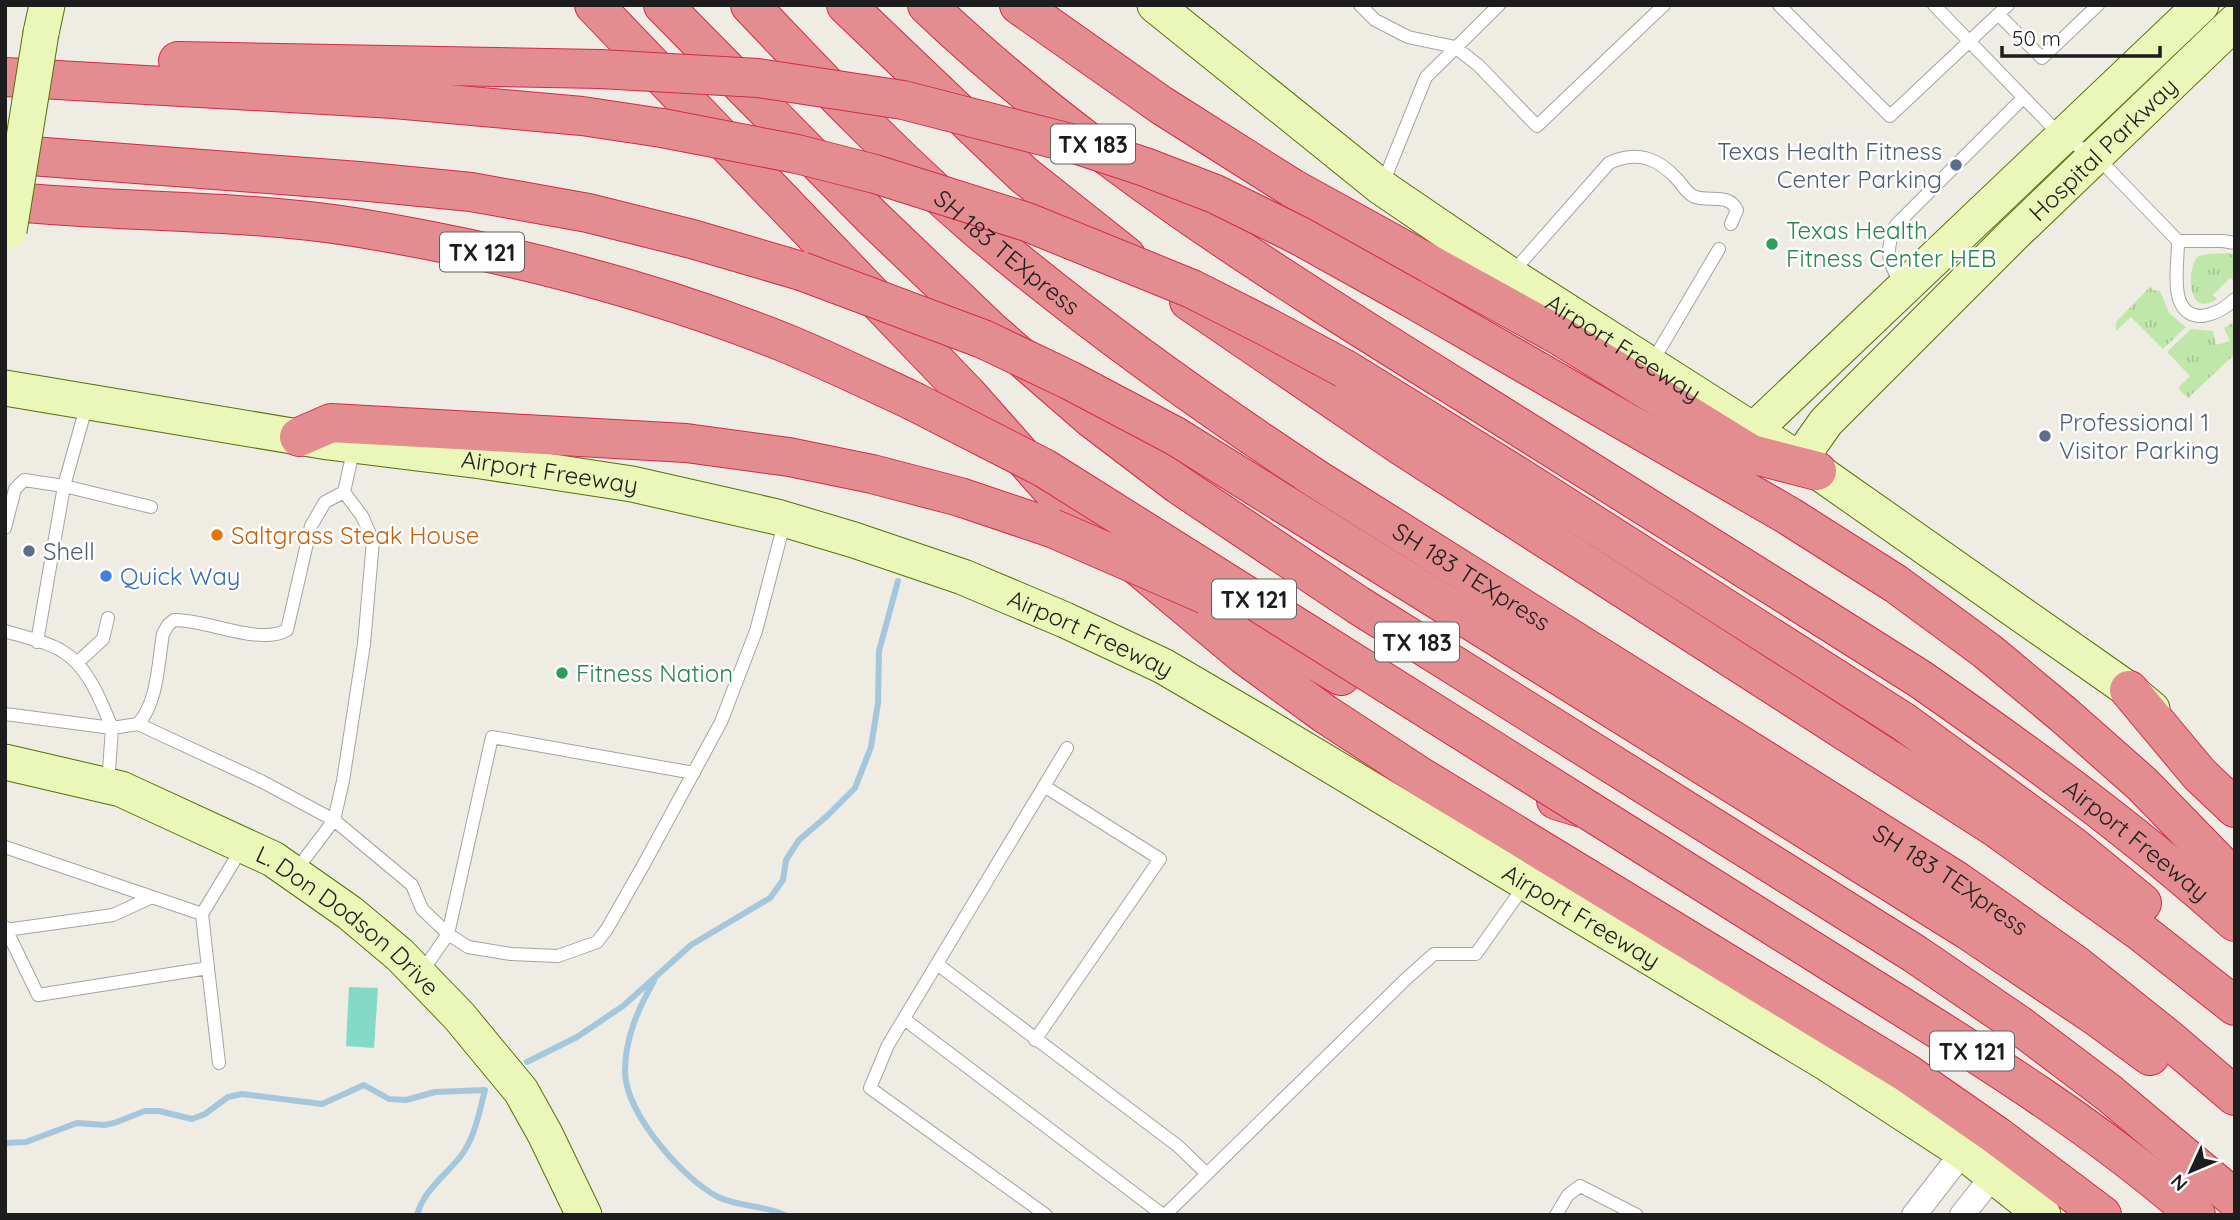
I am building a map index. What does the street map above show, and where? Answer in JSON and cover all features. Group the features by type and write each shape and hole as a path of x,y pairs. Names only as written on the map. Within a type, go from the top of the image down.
{"highway":[{"path":"594,5 968,395 1066,507 1244,655 1325,714 1418,775 1905,1072 2007,1143 2102,1215"},
{"name":"TX 183","path":"663,5 883,227 990,330 1091,418 1179,485 1358,605 1903,946 1996,1009 2109,1093 2235,1199"},
{"name":"SH 183 TEXpress","path":"750,5 878,137 971,223 1144,362 1318,480 1957,881 2076,965 2235,1096"},
{"path":"846,5 1024,175 1123,253 1403,447 1996,828 2141,932 2235,1006"},
{"name":"Airport Freeway","path":"927,5 1016,83 1085,138 1240,251 1920,679 2113,818 2235,922"},
{"path":"1019,5 1161,105 1292,188 1560,336 1751,454 1808,465"},
{"path":"5,57 600,69 758,78 903,100 1079,145 1145,167 1215,194 1300,236 1789,516 1896,584 1987,651 2064,715 2142,784 2235,881"},
{"path":"5,77 394,99 582,116 662,128 810,157 874,174 1027,222 1192,289 1345,369 1904,722 2070,844 2156,914 2235,1000"},
{"path":"5,154 471,192 588,213 692,239 801,271 983,339 1069,380 1175,436 1284,503 2032,972 2097,1017 2235,1123"},
{"name":"TX 121","path":"7,228 206,212 352,227 570,272 677,304 783,342 913,401 1044,468 1939,1029 2033,1091 2123,1156 2196,1215"},
{"path":"299,437 331,423 686,443 789,457 872,474 960,497 1052,528 1206,595 1539,795 1588,810"},
{"path":"2129,690 2200,775 2235,808"}],"main road":[{"name":"Airport Freeway","path":"1155,5 1381,187 1510,275 1808,465 2129,690 2235,781"},
{"name":"Hospital Parkway","path":"1755,429 2201,5"},
{"path":"7,228 44,19"},
{"name":"Hospital Parkway","path":"1808,465 1826,422 2235,22"},
{"name":"Airport Freeway","path":"5,388 299,437 632,484 785,519 962,578 1065,620 1163,666 1828,1064 1963,1152 2043,1215"},
{"name":"L. Don Dodson Drive","path":"5,762 121,789 273,859 351,913 400,955 459,1016 521,1091 584,1215"}],"street":[{"path":"1914,1215 1963,1152"},
{"path":"1962,1215 1993,1176"}],"lane":[{"path":"1360,5 1375,20 1408,37 1455,47 1478,65 1537,126 1664,5"},
{"path":"1381,187 1426,77 1499,5"},
{"path":"1779,5 1890,116 2003,10 2042,58 2098,5"},
{"path":"1934,5 2063,138 2096,156 2178,242 2178,294 2183,306 2194,314 2206,316 2223,310 2235,299"},
{"path":"1904,289 1888,259 1888,242 1896,225 2023,98"},
{"path":"1510,275 1609,163 1624,156 1638,156 1665,167 1688,193 1696,197 1734,202 1737,210 1731,224"},
{"path":"2178,242 2235,243"},
{"path":"1651,365 1719,249"},
{"path":"37,642 64,486 88,402"},
{"path":"294,873 334,820 343,781 364,644 373,541 362,516 344,492 354,445"},
{"path":"5,528 15,489 24,480 64,486 150,507"},
{"path":"138,724 146,715 150,704 163,634 174,620 263,635 279,635 287,630 311,526 324,502 344,492"},
{"path":"5,714 112,728 138,724 261,781 334,820 412,884 422,909 448,934 468,947 511,954 558,956 597,942 626,897 721,722 756,631 785,519"},
{"path":"78,662 103,639 108,618"},
{"path":"5,631 61,650 78,662 100,700 112,728 108,785"},
{"path":"419,975 448,934 492,737 694,773"},
{"path":"1046,1215 870,1088 888,1045 1067,748"},
{"path":"1035,1040 1160,859 1044,786"},
{"path":"219,1063 202,914 243,845"},
{"path":"5,847 202,914"},
{"path":"904,1019 1164,1215 1434,954 1476,954 1527,882"},
{"path":"152,897 113,915 6,929 38,995 208,968"},
{"path":"937,964 1178,1146 1207,1174"},
{"path":"1556,1215 1568,1195 1580,1186 1637,1215"}],"green space":[{"path":"2202,255 2235,255 2235,281 2230,278 2213,295 2217,299 2207,304 2199,302 2194,297 2191,278 2195,260"},
{"path":"2150,287 2160,291 2169,313 2186,327 2163,349 2131,317 2116,331 2116,322"},
{"path":"2232,323 2235,326 2235,354 2188,398 2178,388 2190,376 2167,352 2191,329 2213,331 2216,345 2230,341 2224,328"},
{"path":"349,987 378,988 374,1048 346,1046"}],"waterway":[{"path":"527,1062 577,1037 623,1006 691,945 770,898 783,880 786,860 799,840 855,788 871,747 878,703 879,651 898,581"},
{"path":"654,981 630,1036 625,1072 628,1089 645,1125 673,1160 704,1188 734,1203 769,1209 785,1215"},
{"path":"5,1143 26,1142 77,1123 114,1123 145,1111 159,1111 192,1119 205,1114 228,1097 242,1094 322,1104 364,1085 389,1099 406,1100 435,1092 485,1090 476,1125 465,1150 429,1191 417,1215"}],"place":[{"name":"Texas Health Fitness Center Parking","path":"1956,165"},
{"name":"Texas Health Fitness Center HEB","path":"1772,244"},
{"name":"Professional 1 Visitor Parking","path":"2045,436"},
{"name":"Saltgrass Steak House","path":"217,535"},
{"name":"Shell","path":"29,551"},
{"name":"Quick Way","path":"106,576"},
{"name":"Fitness Nation","path":"562,673"}]}
